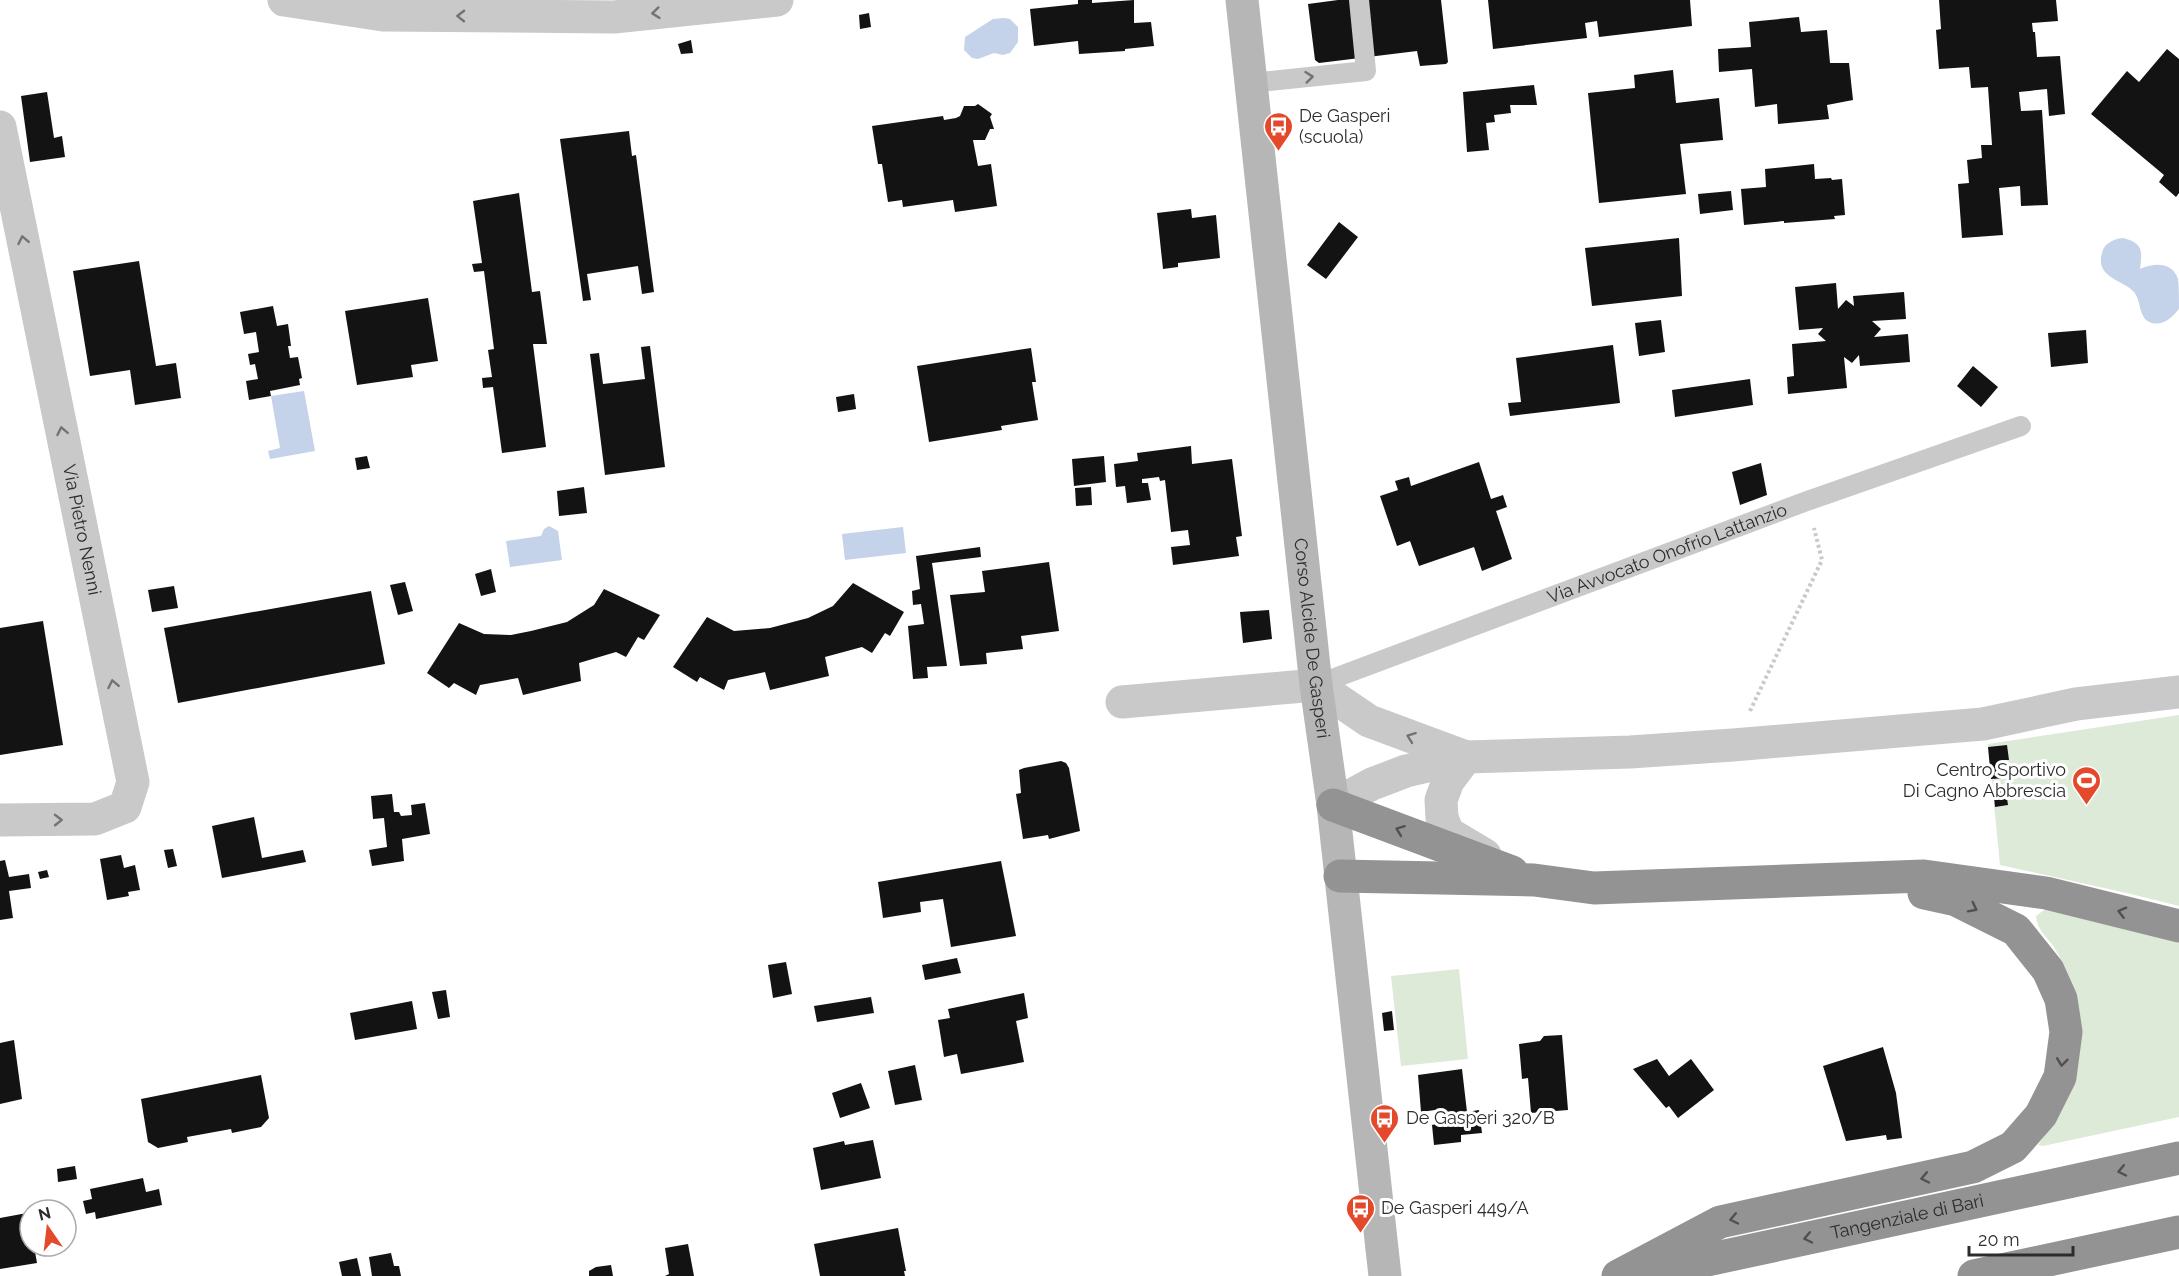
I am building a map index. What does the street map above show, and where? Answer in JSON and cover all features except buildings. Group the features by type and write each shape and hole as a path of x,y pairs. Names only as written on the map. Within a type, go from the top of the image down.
{"highway":[{"path":"1333,805 1534,880"},
{"path":"1340,876 1534,880 1594,888 1924,876 2035,891 2179,926"},
{"path":"1617,1276 1720,1222 1973,1167 2013,1147 2041,1115 2060,1077 2066,1032 2061,999 2048,970 2016,930 1956,900 1855,880"},
{"name":"Tangenziale di Bari","path":"1633,1276 2179,1158"},
{"path":"1974,1276 2179,1232"}],"street":[{"path":"284,0 383,15 614,17 777,0"},
{"name":"Corso Alcide De Gasperi","path":"1242,0 1316,685 1333,805 1385,1276"},
{"name":"Via Pietro Nenni","path":"0,128 133,782 125,807 94,819 0,820"},
{"path":"1122,702 1316,685 1369,721 1466,757"},
{"path":"1333,805 1372,784 1406,771 1466,757 1630,752 1983,724 2076,704 2179,692"},
{"path":"1466,757 1448,782 1441,800 1442,818 1448,833 1464,844 1534,880"}],"lane":[{"path":"1251,83 1366,71 1359,0"},
{"name":"Via Avvocato Onofrio Lattanzio","path":"1316,685 1807,501 2020,426"}],"path":[{"path":"1733,745 1822,560 1807,501"}],"green space":[{"name":"Centro Sportivo Di Cagno Abbrescia","path":"2179,715 2179,906 2000,865 1988,744"},
{"path":"2048,907 2179,941 2179,1117 2043,1146 2038,1145 2067,1098 2080,1051 2080,1032 2071,982 2058,953 2040,929 2037,921 2036,916"},
{"path":"1459,969 1468,1059 1401,1066 1391,976"}],"water":[{"path":"993,19 1010,19 1018,27 1018,42 1010,53 1003,55 994,53 978,59 972,58 964,50 965,37"},
{"path":"2123,238 2135,243 2140,249 2140,269 2156,265 2167,266 2178,279 2179,309 2164,322 2156,324 2144,318 2134,292 2102,268 2102,253 2107,244"},
{"path":"304,391 315,451 270,459 268,451 280,448 271,396"},
{"path":"549,526 558,531 562,560 510,567 506,541 541,536 544,529"},
{"path":"903,527 906,553 845,560 842,534"}],"place":[{"name":"De Gasperi (scuola)","path":"1278,152"},
{"name":"Centro Sportivo Di Cagno Abbrescia","path":"2087,806"},
{"name":"De Gasperi 320/B","path":"1385,1144"},
{"name":"De Gasperi 449/A","path":"1360,1234"}]}
